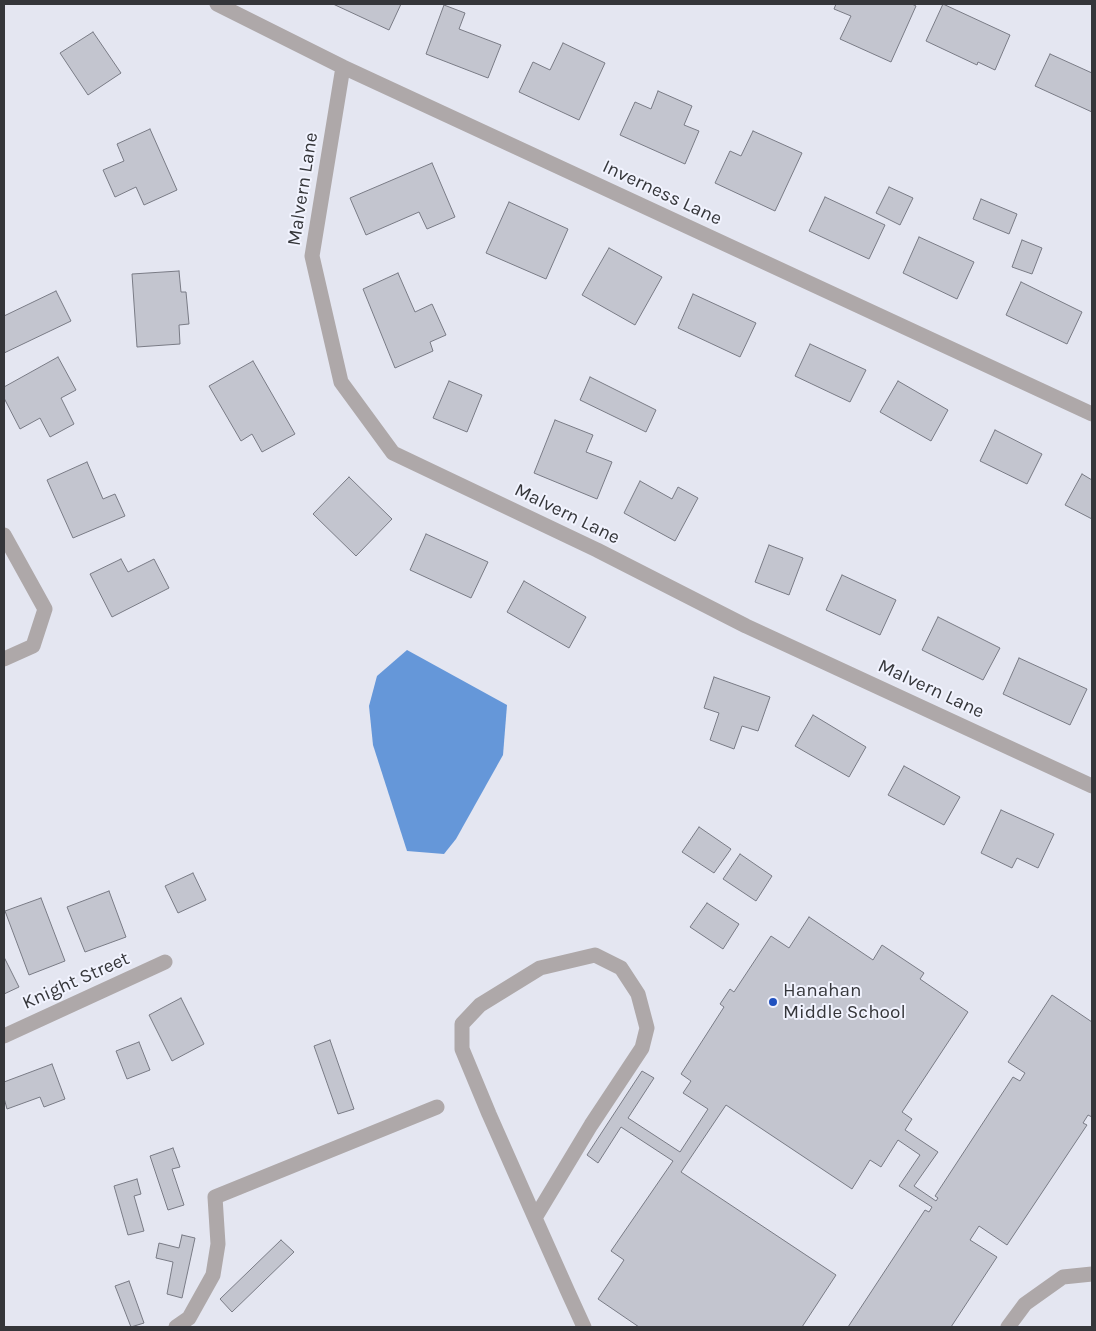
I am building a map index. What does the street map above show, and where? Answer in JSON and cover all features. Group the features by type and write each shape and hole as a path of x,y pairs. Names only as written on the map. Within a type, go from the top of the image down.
{"street":[{"name":"Inverness Lane","path":"217,4 344,68 1092,414"},
{"name":"Malvern Lane","path":"344,68 312,256 341,382 393,453 597,550 746,626 1092,786"},
{"path":"4,535 45,610 33,646 4,659"},
{"path":"536,1218 590,1125 642,1048 648,1028 638,994 621,968 595,955 540,968 480,1005 462,1024 462,1049 536,1218 584,1327"},
{"name":"Knight Street","path":"4,1036 165,962"},
{"path":"176,1327 189,1318 213,1275 218,1244 216,1197 437,1107"},
{"path":"1008,1327 1025,1304 1064,1277 1092,1274"}],"water":[{"path":"407,650 507,705 503,755 456,839 444,854 407,851 373,745 369,706 377,676"}],"building":[{"path":"333,4 401,4 389,30"},
{"path":"836,4 912,4 916,6 891,62 840,39 851,16 834,9"},
{"path":"943,4 1010,35 995,70 978,62 977,65 926,41"},
{"path":"444,5 465,13 459,29 501,45 488,78 426,54"},
{"path":"93,32 121,73 88,95 60,53"},
{"path":"563,43 605,63 579,120 519,92 533,62 550,70"},
{"path":"1050,54 1092,73 1092,112 1035,86"},
{"path":"658,91 692,106 684,125 699,131 685,164 620,135 635,102 651,109"},
{"path":"150,129 177,190 144,205 136,187 115,197 103,170 124,161 117,144"},
{"path":"753,131 802,153 775,211 715,183 730,151 741,156"},
{"path":"432,163 455,217 427,229 419,212 366,235 350,198"},
{"path":"889,187 913,198 900,225 876,213"},
{"path":"825,197 885,225 869,259 809,231"},
{"path":"981,199 1017,214 1009,234 973,219"},
{"path":"509,202 568,229 546,279 486,253"},
{"path":"919,237 974,262 957,299 903,273"},
{"path":"1022,240 1042,248 1032,274 1012,267"},
{"path":"609,248 662,277 635,325 582,295"},
{"path":"179,271 181,292 186,292 189,324 179,325 180,344 137,347 132,274"},
{"path":"398,273 415,312 432,304 446,335 430,342 433,351 395,368 363,289"},
{"path":"1021,282 1082,312 1067,344 1006,315"},
{"path":"56,291 71,321 4,353 4,316"},
{"path":"693,294 756,323 740,357 678,328"},
{"path":"810,344 866,370 850,402 795,376"},
{"path":"58,357 76,390 61,398 74,424 50,437 40,418 20,429 4,398 4,387"},
{"path":"253,361 295,434 262,452 252,434 241,441 209,386"},
{"path":"590,377 656,410 646,432 580,400"},
{"path":"449,381 482,395 467,432 433,418"},
{"path":"898,381 948,410 931,441 880,412"},
{"path":"555,420 593,435 586,452 612,462 597,499 534,473"},
{"path":"995,430 1042,454 1027,484 980,461"},
{"path":"87,462 103,499 115,494 125,516 73,538 47,480"},
{"path":"1082,474 1092,480 1092,519 1065,505"},
{"path":"349,477 392,519 356,556 313,514"},
{"path":"640,481 672,499 678,487 698,498 675,541 624,513"},
{"path":"426,534 488,562 471,598 410,570"},
{"path":"769,545 803,558 789,595 755,582"},
{"path":"121,559 128,572 154,559 169,588 112,617 90,574"},
{"path":"842,575 896,600 880,635 826,610"},
{"path":"524,581 586,617 569,648 507,612"},
{"path":"938,617 1000,648 983,680 922,650"},
{"path":"1019,658 1087,689 1070,725 1003,694"},
{"path":"714,677 770,697 758,731 742,726 734,749 710,740 719,713 704,708"},
{"path":"813,715 866,747 849,777 795,746"},
{"path":"904,766 960,797 944,825 888,795"},
{"path":"1001,810 1054,834 1038,868 1017,858 1012,868 981,853"},
{"path":"699,827 731,849 714,873 682,852"},
{"path":"740,854 772,876 756,901 723,879"},
{"path":"193,873 206,900 178,913 165,886"},
{"path":"109,891 126,937 85,952 67,907"},
{"path":"41,898 65,961 29,975 5,911"},
{"path":"707,903 739,924 723,949 690,927"},
{"path":"809,917 873,960 882,945 924,973 920,979 968,1012 902,1112 912,1119 905,1130 938,1152 914,1186 936,1201 938,1198 935,1196 1013,1077 1020,1081 1025,1073 1008,1062 1052,995 1092,1022 1092,1117 1088,1115 1083,1123 1087,1125 1007,1245 979,1226 970,1240 997,1257 951,1327 848,1327 925,1210 929,1212 932,1207 899,1186 920,1155 898,1140 881,1167 870,1160 852,1189 726,1105 681,1172 836,1275 802,1327 639,1327 598,1299 624,1260 611,1251 673,1161 621,1127 598,1163 587,1155 642,1071 654,1078 628,1118 680,1152 708,1109 683,1093 691,1081 681,1074 724,1007 720,1004 730,989 734,992 771,936 789,948"},
{"path":"4,957 19,987 4,994"},
{"path":"181,998 204,1044 172,1061 149,1015"},
{"path":"330,1040 354,1109 338,1114 314,1046"},
{"path":"139,1042 150,1070 127,1079 116,1051"},
{"path":"52,1064 65,1099 44,1107 40,1097 7,1109 4,1098 4,1082"},
{"path":"173,1148 180,1167 172,1169 184,1205 168,1210 150,1156"},
{"path":"137,1179 141,1194 134,1196 144,1231 128,1235 114,1186"},
{"path":"182,1235 195,1238 182,1298 167,1294 173,1262 156,1258 159,1243 179,1248"},
{"path":"281,1240 294,1252 232,1312 220,1299"},
{"path":"129,1281 144,1323 131,1327 115,1286"}],"place":[{"name":"Hanahan Middle School","path":"773,1002"}]}
